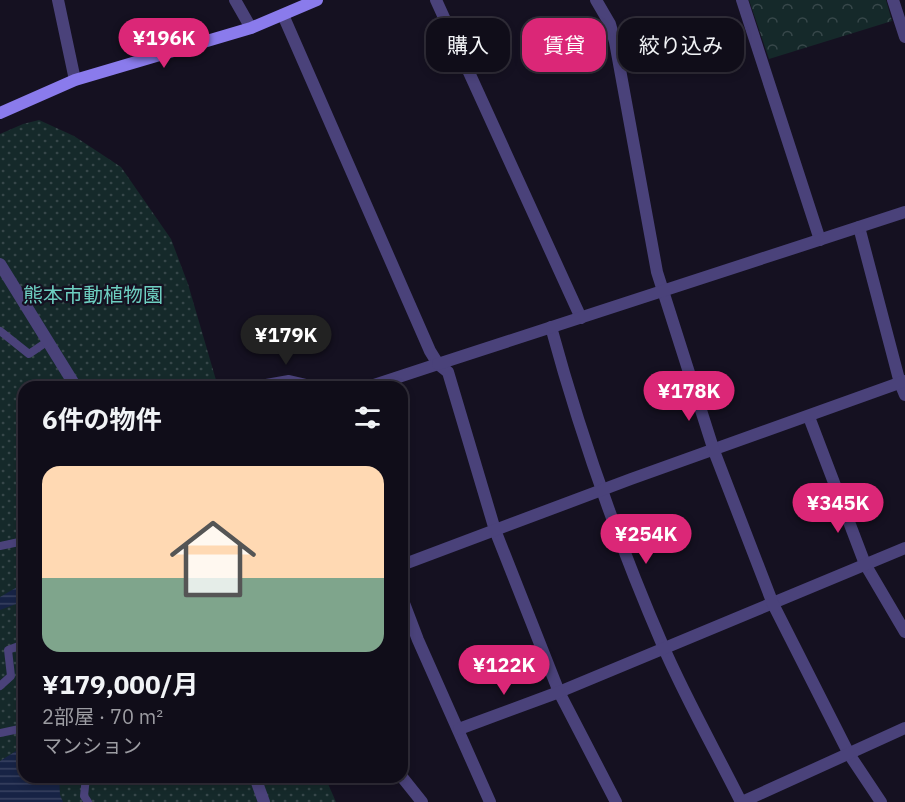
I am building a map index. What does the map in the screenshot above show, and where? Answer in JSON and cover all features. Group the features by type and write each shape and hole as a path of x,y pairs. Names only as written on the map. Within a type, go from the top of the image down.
{"main road":[{"path":"0,112 75,81 251,28 317,0"}],"street":[{"path":"58,0 75,81"},
{"path":"235,0 251,28"},
{"path":"436,0 581,318"},
{"path":"596,0 610,24 615,42 657,272 714,451 773,604 849,754 881,802"},
{"path":"742,0 820,240"},
{"path":"893,0 905,37"},
{"path":"283,15 430,351 438,364 448,372 495,530 559,692 616,802"},
{"path":"386,381 905,212"},
{"path":"408,563 600,491 903,386 859,227"},
{"path":"0,264 72,381"},
{"path":"551,327 600,491 664,648 741,802 905,728"},
{"path":"809,417 866,564 905,632"},
{"path":"459,729 559,692 905,548"},
{"path":"408,614 490,802"},
{"path":"257,783 264,802"},
{"path":"407,783 422,802"}],"lane":[{"path":"0,331 29,354 48,341"},
{"path":"0,546 18,542"},
{"path":"0,686 11,676 8,650 18,646"},
{"path":"0,733 18,729"},
{"path":"85,783 84,796 88,802"}],"green space":[{"path":"749,0 886,0 892,21 769,59"},
{"name":"熊本市動植物園","path":"39,120 74,136 121,167 171,239 188,284 216,381 18,381 18,783 328,783 336,802 0,802 0,134"}],"water":[{"path":"18,586 18,603 0,610 0,597"},
{"path":"18,750 18,783 59,783 63,802 0,802 0,761"}]}
